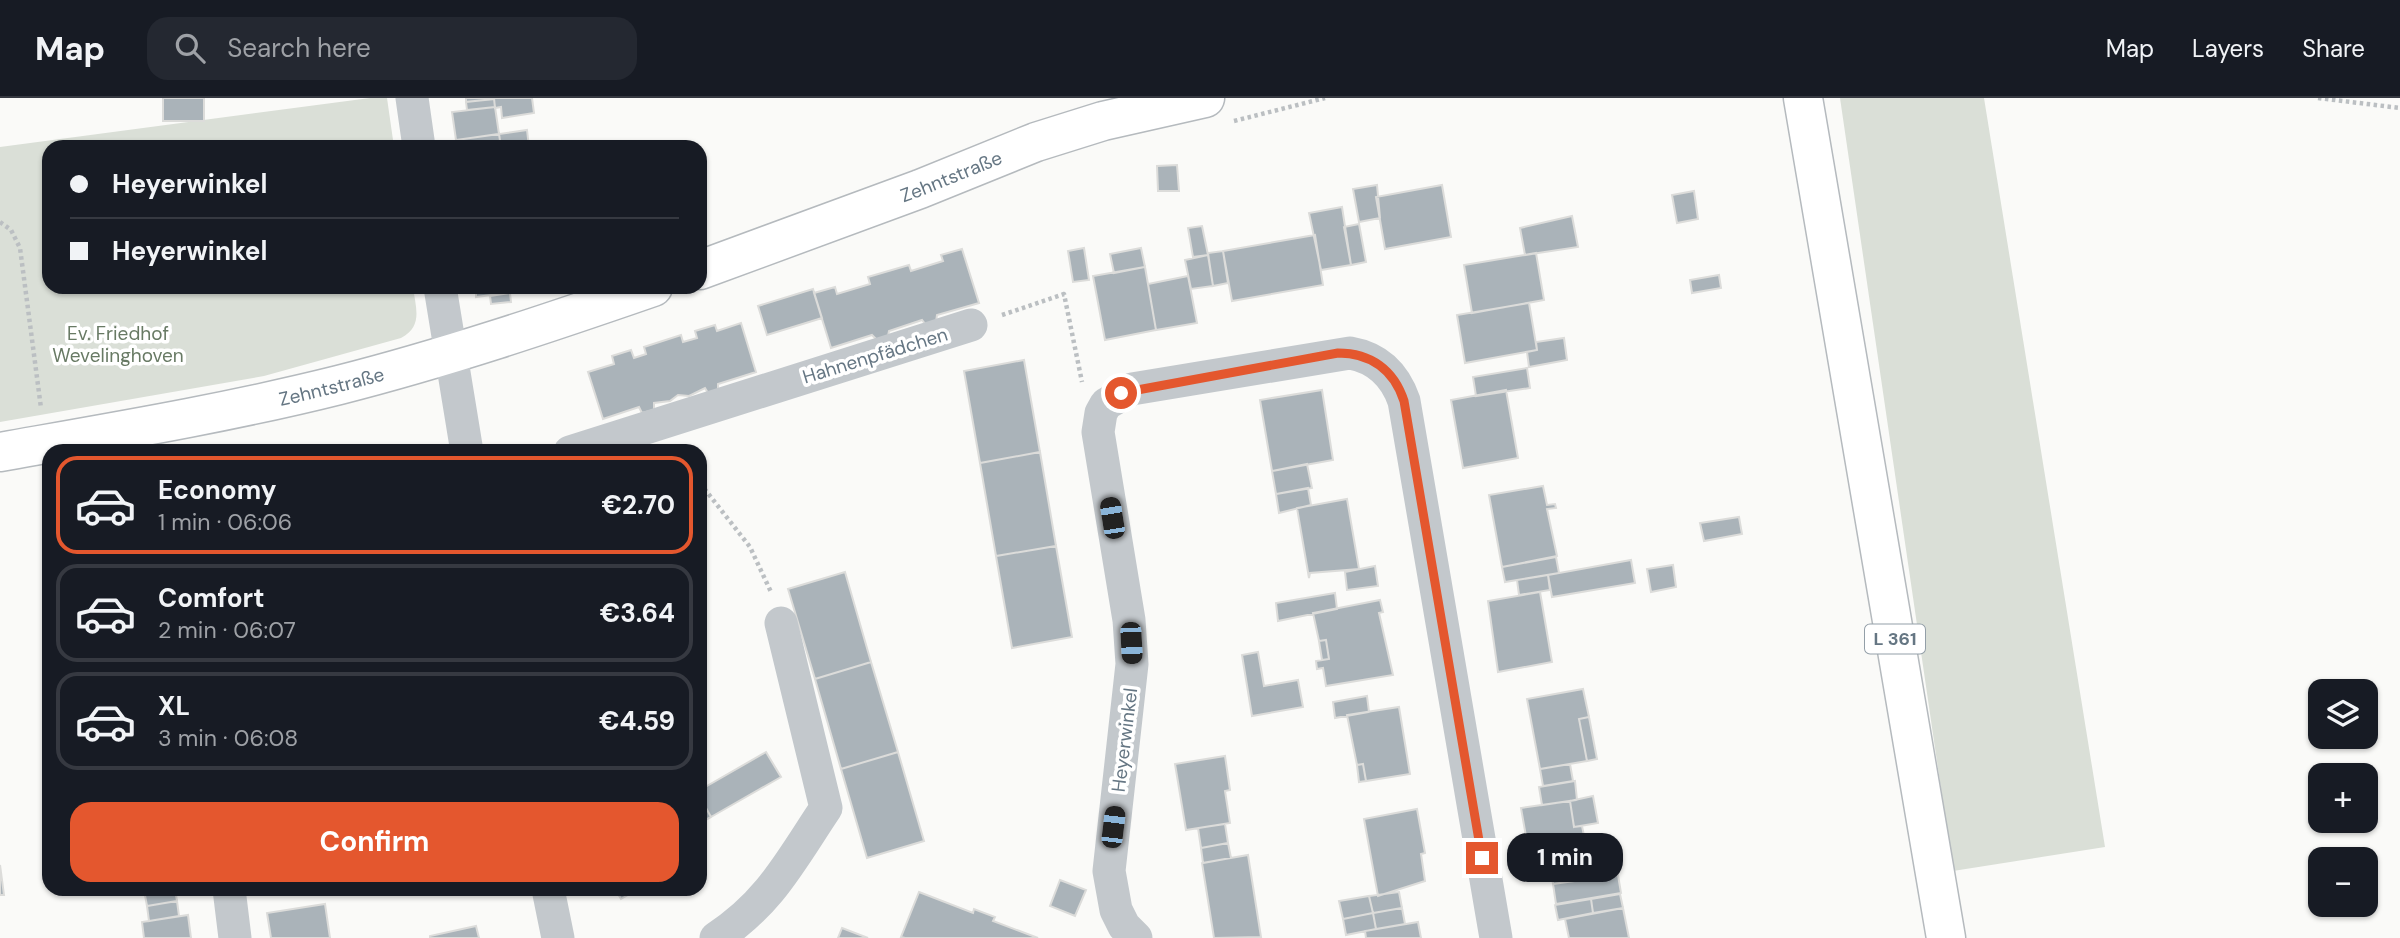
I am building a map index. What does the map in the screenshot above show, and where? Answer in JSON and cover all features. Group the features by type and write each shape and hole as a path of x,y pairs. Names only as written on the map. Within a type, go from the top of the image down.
{"main road":[{"name":"Zehntstraße","path":"707,267 920,189 1036,142 1103,121 1205,98"},
{"name":"L 361","path":"1803,98 1946,938"},
{"name":"Zehntstraße","path":"46,444 274,400 450,355 632,294"},
{"name":"Zehntstraße","path":"0,452 42,445"}],"street":[{"path":"412,98 418,140"},
{"path":"441,294 466,444"},
{"name":"Hahnenpfädchen","path":"595,444 971,325"},
{"path":"1106,404 1132,389 1338,353 1369,358 1383,367 1396,381 1407,415 1496,938"},
{"name":"Heyerwinkel","path":"1106,404 1101,412 1098,432 1129,620 1132,664 1109,872 1116,910 1124,926 1136,938"},
{"path":"716,938 750,915 767,897 826,808 780,623"},
{"path":"230,896 235,938"},
{"path":"549,896 558,938"}],"path":[{"path":"2318,98 2400,108"},
{"path":"0,222 16,239 24,265 46,444"},
{"name":"Hahnenpfädchen","path":"971,325 1065,294 1082,382 1106,404"},
{"path":"707,491 734,523 761,565 780,623"}],"green space":[{"path":"370,98 387,98 393,140 53,140"},
{"path":"1840,98 1984,98 2105,847 1953,871"},
{"name":"Ev. Friedhof Wevelinghoven","path":"42,141 42,294 414,294 416,316 413,328 401,338 264,376 0,422 0,147"}],"building":[{"path":"163,98 204,98 204,121 163,121"},
{"path":"466,98 494,98 494,99 466,102"},
{"path":"494,98 532,98 534,113 502,118 501,107 495,108"},
{"path":"494,99 495,107 467,110 466,102"},
{"path":"495,107 499,134 456,140 452,112"},
{"path":"527,130 528,140 500,140 499,134"},
{"path":"499,134 500,140 456,140"},
{"path":"1177,165 1179,191 1158,191 1157,166"},
{"path":"1377,185 1380,218 1359,222 1353,189"},
{"path":"1442,185 1451,237 1385,249 1376,197"},
{"path":"1694,191 1698,219 1677,223 1672,195"},
{"path":"1342,207 1351,265 1321,270 1309,213"},
{"path":"1572,216 1578,247 1525,255 1520,228"},
{"path":"1359,224 1366,262 1351,265 1344,227"},
{"path":"1202,226 1208,255 1193,257 1188,228"},
{"path":"1315,235 1323,285 1232,301 1223,251"},
{"path":"1084,248 1089,280 1073,282 1068,251"},
{"path":"1141,248 1145,267 1114,273 1110,254"},
{"path":"962,249 979,303 937,315 936,322 926,325 922,320 889,331 888,336 877,340 872,335 831,348 814,293 835,287 837,294 870,284 868,277 909,265 911,271 943,261 941,255"},
{"path":"1223,251 1228,283 1213,286 1208,253"},
{"path":"1536,253 1544,300 1472,313 1464,265"},
{"path":"1208,255 1213,286 1191,289 1185,260"},
{"path":"1145,267 1156,330 1105,340 1093,276"},
{"path":"1719,275 1721,288 1692,293 1690,280"},
{"path":"1188,276 1197,323 1156,330 1148,284"},
{"path":"813,289 822,318 767,335 758,306"},
{"path":"476,294 498,294 476,297"},
{"path":"510,294 511,302 491,304 490,296"},
{"path":"1529,303 1537,350 1465,363 1457,315"},
{"path":"741,323 756,372 718,384 718,390 708,393 705,388 689,396 678,395 670,401 654,403 654,410 642,413 639,407 603,419 588,372 614,364 612,356 631,350 634,358 646,354 644,347 681,335 683,342 697,338 695,331 715,325 717,331"},
{"path":"1564,338 1567,360 1529,367 1527,352 1537,350 1536,342"},
{"path":"1024,360 1040,452 980,463 964,371"},
{"path":"1527,368 1530,388 1476,396 1473,377"},
{"path":"1322,390 1333,460 1272,471 1260,400"},
{"path":"1506,390 1518,458 1463,468 1451,400"},
{"path":"1040,452 1056,546 996,556 980,463"},
{"path":"1307,464 1312,488 1276,494 1272,471"},
{"path":"1543,486 1547,505 1555,504 1556,508 1547,509 1557,556 1502,567 1489,495"},
{"path":"1308,488 1311,505 1279,513 1276,494"},
{"path":"1347,499 1359,569 1310,573 1309,578 1297,508"},
{"path":"1739,517 1742,534 1704,541 1700,523"},
{"path":"1056,546 1072,637 1012,648 996,556"},
{"path":"1556,557 1559,573 1505,582 1502,567"},
{"path":"1631,560 1635,583 1552,597 1548,575"},
{"path":"1673,565 1676,587 1651,592 1647,569"},
{"path":"1375,566 1378,586 1347,590 1345,572"},
{"path":"845,572 871,662 815,679 788,589"},
{"path":"1548,575 1550,590 1519,595 1517,580"},
{"path":"1540,592 1552,662 1498,672 1488,601"},
{"path":"1335,593 1337,609 1278,621 1276,603"},
{"path":"1380,600 1383,612 1379,613 1393,675 1326,686 1323,668 1317,669 1316,661 1329,659 1326,640 1319,641 1313,613"},
{"path":"1326,640 1329,659 1322,660 1319,641"},
{"path":"1258,652 1264,686 1298,680 1303,707 1252,716 1242,655"},
{"path":"871,662 898,752 841,769 815,679"},
{"path":"1583,689 1589,717 1579,719 1587,761 1540,769 1527,699"},
{"path":"1367,696 1369,712 1335,718 1333,702"},
{"path":"1399,707 1410,774 1366,781 1363,764 1357,765 1347,715"},
{"path":"1589,717 1597,759 1587,761 1579,719"},
{"path":"766,752 781,777 711,817 707,810 707,786"},
{"path":"898,752 924,841 867,858 841,769"},
{"path":"1225,756 1230,790 1225,791 1230,823 1186,830 1175,764"},
{"path":"1363,764 1366,781 1359,782 1357,765"},
{"path":"1570,764 1573,781 1543,786 1540,769"},
{"path":"1575,781 1577,800 1542,805 1539,787"},
{"path":"1593,796 1598,823 1574,827 1570,801"},
{"path":"1570,801 1574,827 1582,826 1588,855 1531,865 1521,808"},
{"path":"1417,809 1425,853 1421,854 1425,881 1378,896 1364,819"},
{"path":"1225,824 1228,843 1201,848 1198,828"},
{"path":"1228,843 1231,858 1203,863 1201,848"},
{"path":"1248,855 1261,937 1214,938 1202,863"},
{"path":"1588,855 1591,878 1553,884 1550,862"},
{"path":"0,865 4,895 0,895"},
{"path":"1618,875 1621,893 1556,904 1553,884"},
{"path":"1060,880 1086,890 1075,916 1050,906"},
{"path":"919,892 973,913 974,909 995,917 993,921 1038,938 901,937"},
{"path":"1399,892 1402,908 1373,913 1369,896"},
{"path":"1620,894 1623,908 1593,913 1591,899"},
{"path":"145,896 176,896 177,901 147,906"},
{"path":"1369,896 1373,913 1343,919 1339,901"},
{"path":"1591,899 1593,913 1558,920 1555,905"},
{"path":"177,901 179,916 149,921 147,906"},
{"path":"325,904 330,938 271,938 267,913"},
{"path":"1402,908 1405,924 1376,929 1373,913"},
{"path":"1623,908 1629,938 1569,938 1565,919"},
{"path":"1373,913 1376,929 1346,935 1343,919"},
{"path":"188,915 191,938 144,938 142,922"},
{"path":"1418,922 1421,938 1366,938 1365,931"},
{"path":"476,926 479,938 430,938 430,936"},
{"path":"842,928 868,938 838,938"}],"route":[{"path":"1121,393 1338,353 1369,358 1390,373 1404,401 1482,858"}]}
